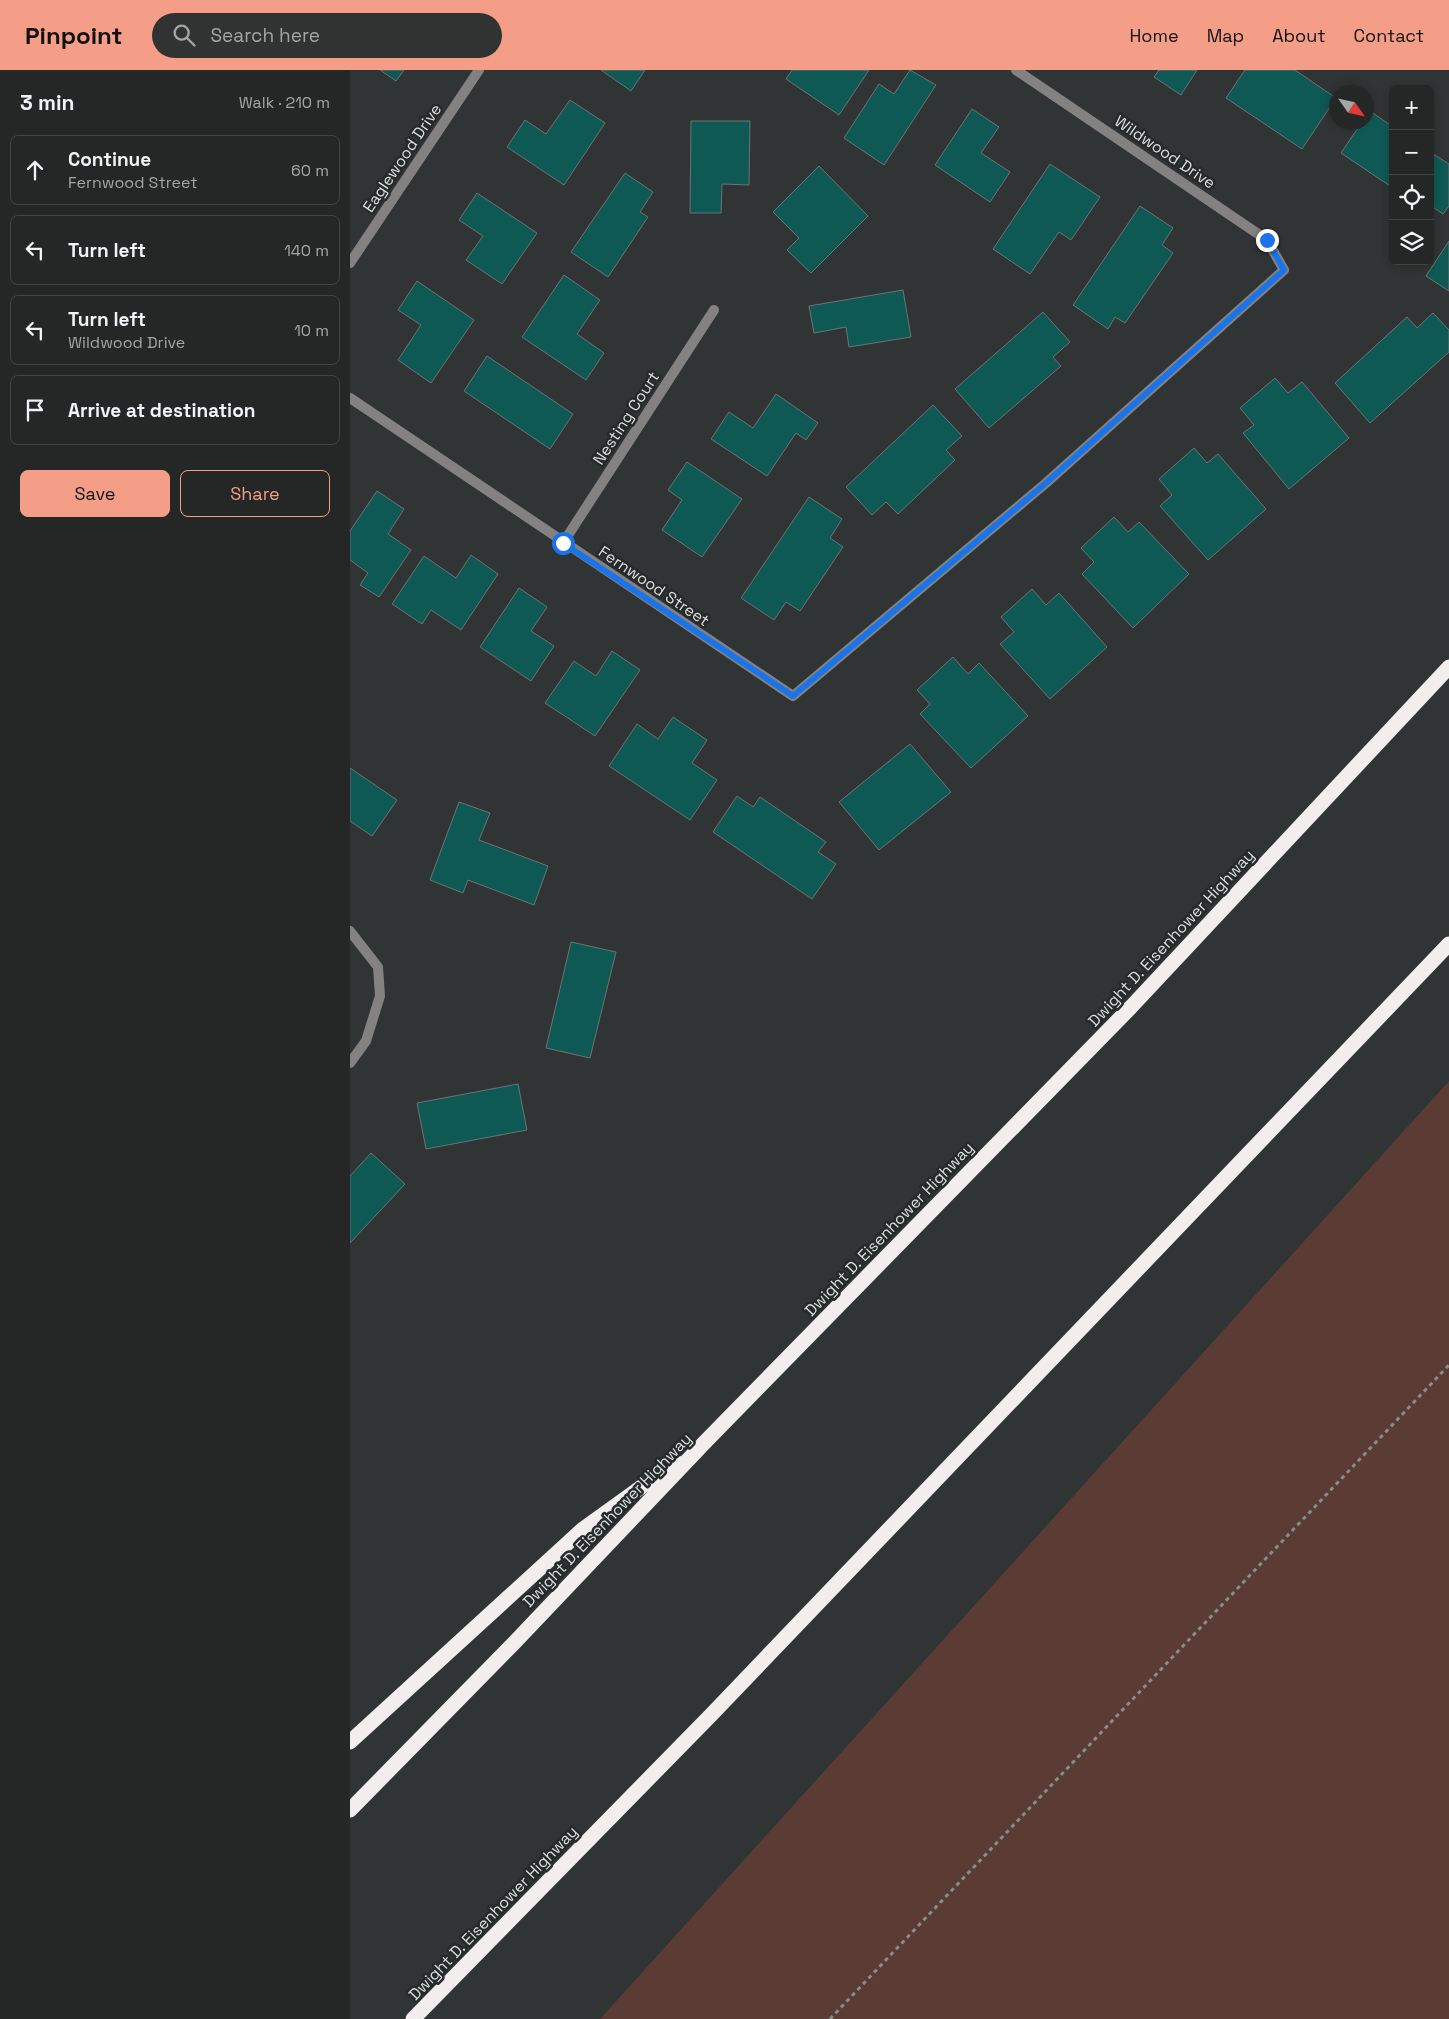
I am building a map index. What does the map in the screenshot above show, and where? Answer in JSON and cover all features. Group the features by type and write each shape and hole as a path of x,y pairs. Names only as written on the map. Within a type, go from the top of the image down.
{"highway":[{"name":"Dwight D. Eisenhower Highway","path":"350,1810 514,1643 706,1441 1131,1006 1449,667"},
{"name":"Dwight D. Eisenhower Highway","path":"413,2019 711,1715 1449,944"},
{"path":"350,1742 584,1529 706,1441"}],"street":[{"name":"Eaglewood Drive","path":"350,263 479,70"},
{"name":"Wildwood Drive","path":"793,696 1046,483 1284,270 1267,240 1016,70"},
{"name":"Nesting Court","path":"563,543 714,310"},
{"name":"Fernwood Street","path":"350,398 793,696"},
{"path":"350,931 378,967 380,996 366,1041 350,1062"}],"path":[{"path":"830,2019 1449,1365"}],"shaded area":[{"path":"1449,1081 1449,2019 600,2019"}],"building":[{"path":"380,70 404,70 396,81"},
{"path":"601,70 645,70 631,91"},
{"path":"792,70 869,70 839,115 786,79"},
{"path":"910,70 936,85 884,165 844,138 879,84 894,94"},
{"path":"1159,70 1197,70 1181,95 1154,77"},
{"path":"1245,70 1295,70 1329,93 1329,108 1302,149 1226,98"},
{"path":"570,100 605,123 564,185 507,147 525,120 546,134"},
{"path":"972,109 999,127 981,153 1010,172 990,202 935,165"},
{"path":"1374,114 1389,124 1389,185 1341,153 1357,130 1374,130"},
{"path":"691,121 750,121 749,185 722,184 721,213 690,213"},
{"path":"1434,155 1449,164 1449,206 1443,214 1434,208"},
{"path":"1050,164 1100,197 1071,240 1059,232 1030,274 993,249"},
{"path":"819,166 868,216 811,273 787,250 799,238 773,212"},
{"path":"625,173 653,192 640,212 648,217 608,277 571,252"},
{"path":"477,193 537,233 502,284 466,260 483,236 459,220"},
{"path":"1140,206 1173,228 1162,245 1173,253 1125,323 1115,317 1108,329 1073,305"},
{"path":"1449,241 1449,291 1426,276"},
{"path":"564,275 600,300 577,334 604,353 586,380 522,337"},
{"path":"417,281 474,320 431,383 398,360 421,325 398,310"},
{"path":"903,290 911,337 849,347 846,327 814,333 809,306"},
{"path":"1043,312 1070,342 1053,357 1061,366 989,428 955,389"},
{"path":"1433,313 1449,330 1449,352 1370,423 1335,383 1407,317 1417,328"},
{"path":"487,356 573,414 550,449 464,391"},
{"path":"1275,378 1288,393 1302,382 1349,438 1289,489 1243,433 1254,425 1240,408"},
{"path":"776,394 818,423 806,440 796,433 767,476 711,439 729,412 753,428"},
{"path":"933,405 962,436 946,450 955,460 898,514 886,502 872,515 846,487"},
{"path":"1194,448 1207,463 1218,454 1266,509 1208,560 1160,506 1172,495 1159,479"},
{"path":"687,462 742,499 702,557 662,530 682,500 668,490"},
{"path":"377,491 404,509 388,534 411,550 379,597 360,585 368,573 350,560 350,531"},
{"path":"809,497 842,519 830,538 843,547 800,611 786,602 774,620 741,598"},
{"path":"1114,517 1128,532 1139,522 1189,574 1133,628 1082,574 1094,562 1081,548"},
{"path":"471,555 498,574 461,630 431,610 422,624 392,604 424,556 456,578"},
{"path":"519,588 547,607 531,631 554,646 531,681 480,647"},
{"path":"1032,589 1046,605 1059,593 1107,647 1050,699 1000,644 1014,632 1001,617"},
{"path":"612,651 640,670 595,736 545,703 574,661 596,676"},
{"path":"953,657 968,674 979,663 1028,716 971,768 920,714 930,704 917,690"},
{"path":"673,717 707,740 692,763 717,780 690,820 609,766 637,724 658,739"},
{"path":"910,744 951,792 879,850 839,802"},
{"path":"350,768 397,800 372,836 350,821"},
{"path":"737,796 753,807 760,797 826,842 818,852 836,864 812,899 713,832"},
{"path":"459,802 490,813 479,840 548,866 534,905 468,880 463,893 430,880"},
{"path":"571,942 616,952 590,1058 546,1048"},
{"path":"518,1084 527,1130 426,1149 417,1103"},
{"path":"371,1153 405,1184 350,1243 350,1176"}],"route":[{"path":"563,543 793,696 1046,483 1284,270 1267,240"}]}
